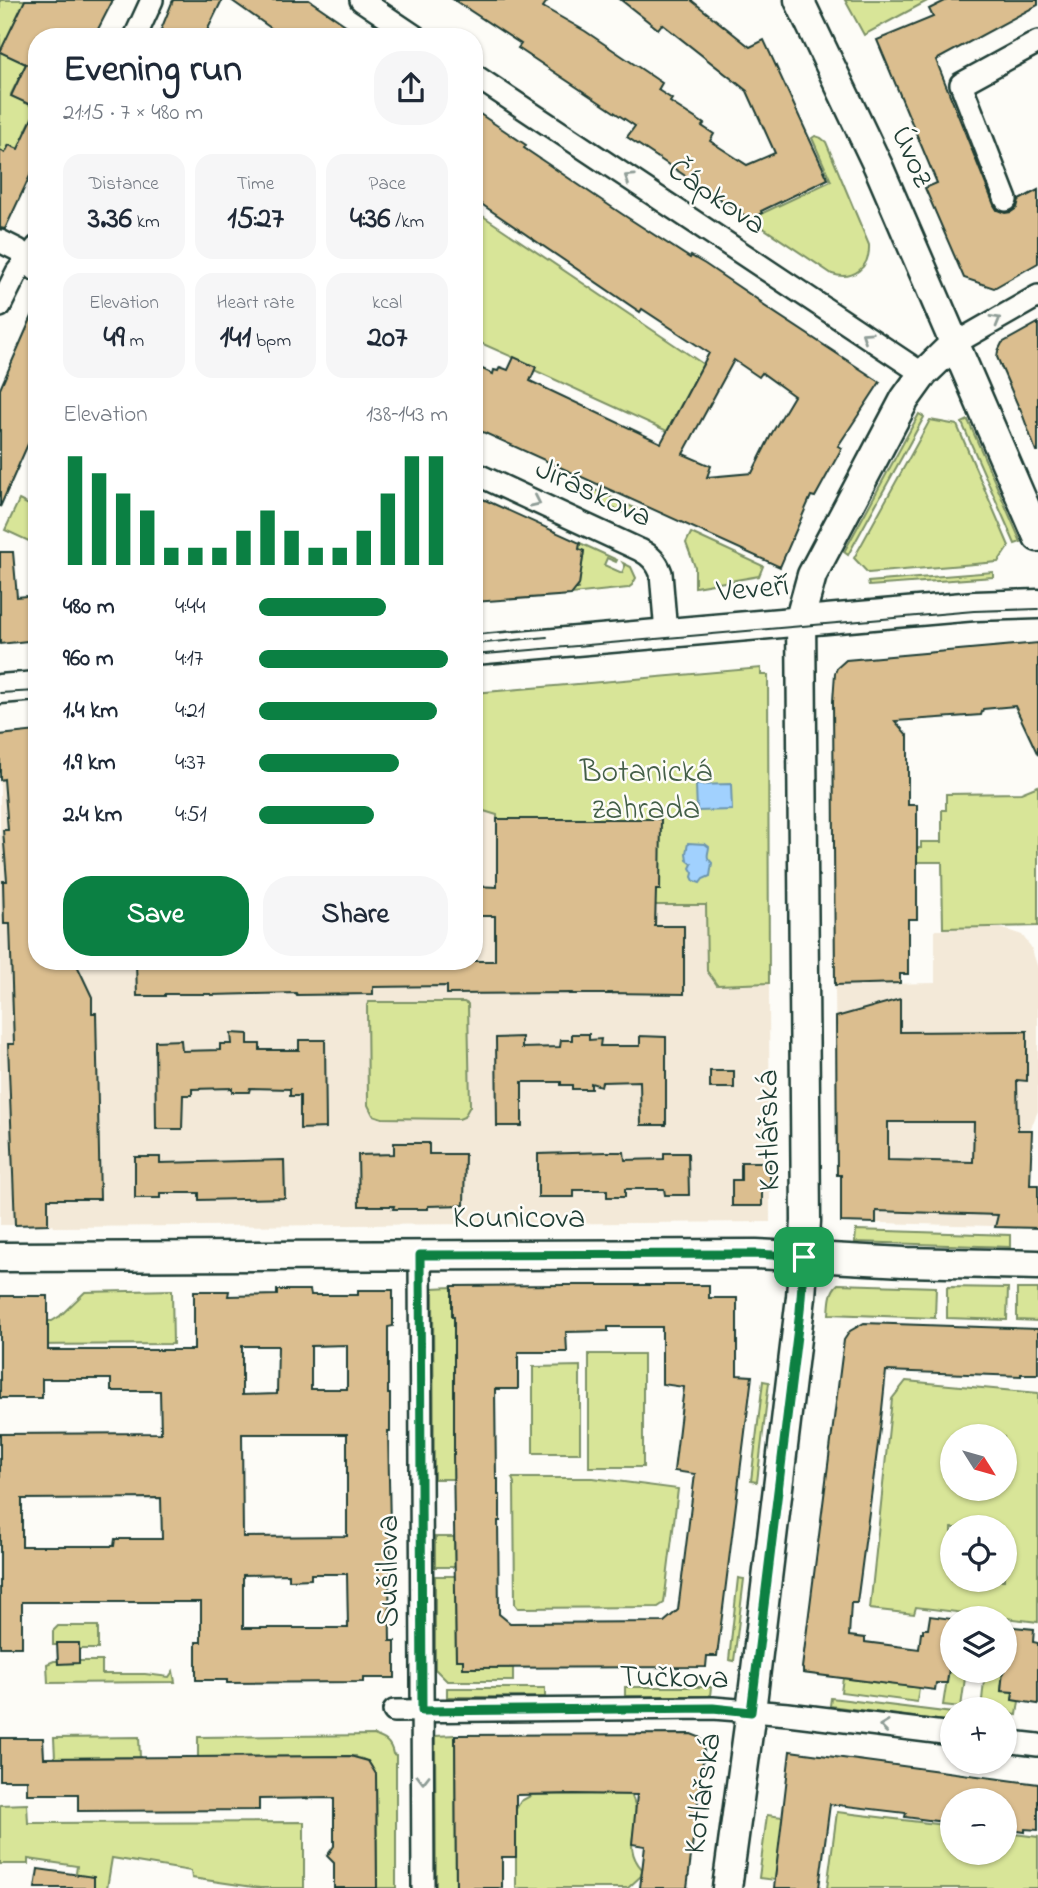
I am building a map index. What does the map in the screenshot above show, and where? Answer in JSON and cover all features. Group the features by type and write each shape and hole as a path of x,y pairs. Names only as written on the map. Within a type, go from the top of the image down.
{"main road":[{"name":"Úvoz","path":"799,0 878,166 1038,537"},
{"name":"Kotlářská","path":"727,1888 751,1712 804,1257 806,1221 801,621 812,575 905,399 923,374 954,344"},
{"name":"Veveří","path":"483,649 975,606 1038,604"},
{"path":"0,689 28,687"},
{"name":"Kounicova","path":"0,1257 756,1254 904,1262 1038,1265"}],"street":[{"path":"139,28 152,0"},
{"path":"361,0 403,28"},
{"path":"1006,200 961,84 1038,42"},
{"name":"Čápkova","path":"483,81 923,374"},
{"path":"0,241 28,256"},
{"path":"0,306 11,282 28,265"},
{"path":"954,344 1038,296"},
{"name":"Jiráskova","path":"483,477 646,553 656,562 661,573 666,633"},
{"name":"Sušilova","path":"420,1255 423,1888"},
{"name":"Tučkova","path":"394,1711 713,1708 940,1733"},
{"path":"1017,1743 1038,1745"}],"shaded area":[{"path":"28,732 28,970 483,970 483,811 497,815 497,905 707,905 707,971 717,985 769,983 770,1222 54,1227 0,1225 0,735"},
{"path":"998,927 1022,935 1031,947 1038,968 1038,1111 1030,1130 1024,1228 841,1222 841,1176 837,1175 835,985 935,983 935,930"}],"green space":[{"path":"0,0 50,0 1,52 26,64 11,94 28,103 28,154 9,145 5,153 0,150"},
{"path":"845,0 929,0 864,35"},
{"path":"815,136 826,142 869,245 867,260 863,266 859,271 847,276 832,274 750,219 831,181 812,138"},
{"path":"483,216 703,364 667,431 534,370 535,367 483,344"},
{"path":"919,414 924,417 848,555 844,552"},
{"path":"930,420 957,425 1009,546 998,562 868,573 854,558"},
{"path":"968,420 1021,542 1015,544 962,423"},
{"path":"570,479 648,514 645,522 566,487"},
{"path":"19,500 28,504 28,541 5,530"},
{"path":"691,533 763,566 759,576 695,587 695,567 686,543"},
{"path":"580,543 617,560 616,562 607,558 604,565 622,573 625,566 623,563 631,567 636,578 632,585 628,588 572,594 572,589 578,589 584,551 579,549"},
{"path":"993,572 993,577 869,586 868,582"},
{"name":"Botanická zahrada","path":"761,668 761,675 768,675 769,983 717,985 707,971 706,905 497,905 497,815 483,811 483,692"},
{"path":"1038,786 1038,926 943,928 942,862 904,862 904,852 917,851 917,848 921,848 921,842 942,842 942,810 946,810 946,794 1021,793"},
{"path":"369,1002 468,1004 470,1106 464,1117 382,1118 373,1115 368,1105"},
{"path":"856,1230 1010,1235 1010,1247 855,1242"},
{"path":"838,1284 936,1287 935,1318 829,1314 831,1294"},
{"path":"452,1287 454,1479 434,1479 433,1288"},
{"path":"947,1287 1008,1288 1007,1320 947,1318"},
{"path":"1017,1289 1038,1289 1038,1321 1017,1320"},
{"path":"172,1290 173,1344 28,1345 28,1321 52,1321 85,1292"},
{"path":"589,1354 643,1354 643,1467 589,1467"},
{"path":"580,1366 580,1453 533,1453 533,1367"},
{"path":"763,1381 769,1382 757,1482 751,1481"},
{"path":"906,1381 1038,1393 1038,1622 1017,1619 1017,1606 940,1606 940,1610 916,1607 914,1614 870,1609 892,1399"},
{"path":"512,1478 593,1478 678,1489 664,1603 658,1607 518,1608 515,1604"},
{"path":"435,1537 454,1537 455,1567 435,1567"},
{"path":"435,1576 455,1576 456,1660 464,1658 466,1665 463,1668 513,1668 513,1681 447,1681 435,1669"},
{"path":"738,1578 744,1579 734,1661 729,1660"},
{"path":"58,1626 98,1626 98,1649 79,1649 78,1643 53,1645 53,1631"},
{"path":"54,1661 102,1661 102,1674 169,1677 173,1671 175,1682 48,1683 47,1664"},
{"path":"843,1678 919,1688 917,1702 841,1692"},
{"path":"946,1683 964,1683 962,1697 944,1697"},
{"path":"984,1683 1002,1683 1001,1690 1013,1692 1012,1697 982,1697"},
{"path":"625,1687 711,1687 710,1696 625,1696"},
{"path":"447,1688 545,1688 545,1697 447,1697"},
{"path":"831,1698 940,1712 940,1720 830,1706"},
{"path":"374,1735 387,1742 396,1755 396,1888 377,1888 376,1774 366,1761 356,1756 198,1757 198,1737"},
{"path":"455,1735 456,1888 436,1888 435,1736"},
{"path":"139,1737 140,1757 55,1758 54,1738"},
{"path":"631,1794 636,1811 633,1855 642,1869 641,1876 628,1888 516,1888 516,1809 521,1801 532,1795"},
{"path":"27,1804 28,1823 304,1822 304,1888 260,1888 192,1878 191,1871 112,1858 107,1888 74,1888 77,1866 28,1859 28,1864 0,1864 0,1805"},
{"path":"837,1812 940,1825 940,1865 1017,1865 1017,1834 1038,1837 1038,1888 827,1888"},
{"path":"767,1815 783,1817 775,1880 759,1878"}],"water":[{"path":"731,784 732,810 697,811 696,785"},
{"path":"688,843 705,844 709,847 708,857 712,863 710,876 700,883 692,877 692,864 687,860 686,853"}],"building":[{"path":"25,0 113,0 99,28 28,28 28,104 11,96 26,64 0,52"},
{"path":"173,0 222,0 208,28 162,28"},
{"path":"231,0 309,0 350,28 271,28"},
{"path":"454,0 548,0 543,7 585,31 662,83 658,90 672,99 670,102 704,124 702,126 714,134 710,141 747,165 775,153 747,91 662,24 658,29 621,0 691,0 750,47 764,40 828,179 750,219 627,137 635,126 518,48 521,44"},
{"path":"947,0 1038,0 1038,5 936,60 997,210 1011,212 1017,208 1019,200 1038,190 1038,263 994,288 964,278 925,188 937,183 877,40 933,17 929,9"},
{"path":"483,116 526,145 524,148 622,214 690,258 691,256 705,264 880,382 838,446 842,448 815,497 811,496 780,567 483,432 483,369 493,374 494,370 498,371 500,367 508,370 514,357 536,367 530,381 661,443 709,353 642,309 640,312 483,205","holes":["734,360 759,377 762,373 794,396 752,473 707,477 711,466 683,454"]},
{"path":"28,127 28,180 5,229 0,228 0,150 5,153 9,145 18,149"},
{"path":"1038,323 1036,451 997,357 1002,343"},
{"path":"28,325 28,444 0,507 0,389"},
{"path":"483,499 580,543 579,549 584,551 579,585 571,595 483,601"},
{"path":"0,552 13,552 17,597 28,596 28,641 0,644"},
{"path":"1038,643 1038,755 1015,706 983,709 981,715 895,721 908,736 908,805 917,805 917,919 908,919 908,974 900,974 900,983 835,985 833,701 837,668 846,660"},
{"path":"28,732 28,970 79,970 92,997 92,1013 96,1013 100,1199 48,1199 48,1224 15,1225 8,1044 14,1044 10,924 4,924 3,881 7,881 3,830 8,830 4,779 0,780 0,735"},
{"path":"497,819 661,819 660,890 656,890 655,926 684,926 684,994 447,994 447,986 373,987 373,994 137,996 136,970 483,970 483,961 495,961 495,916 483,916 483,886 497,887"},
{"path":"900,999 900,1032 1027,1031 1027,1081 1017,1080 1018,1130 1032,1130 1030,1185 1038,1185 1038,1228 995,1227 998,1215 876,1211 876,1223 841,1222 841,1175 837,1175 836,1017","holes":["888,1122 974,1122 973,1162 888,1160"]},
{"path":"231,1033 248,1034 248,1044 260,1044 260,1050 299,1050 299,1040 325,1040 326,1128 300,1129 300,1096 290,1096 290,1089 250,1088 249,1092 232,1092 232,1088 192,1089 192,1095 183,1095 182,1129 156,1129 155,1041 181,1040 182,1051 220,1050 220,1044 232,1044"},
{"path":"572,1034 589,1034 589,1040 601,1039 600,1046 640,1046 640,1036 666,1037 666,1125 641,1125 640,1081 602,1082 601,1086 591,1083 591,1089 572,1089 572,1085 561,1085 561,1082 522,1082 522,1126 497,1126 496,1038 522,1037 522,1048 560,1047 561,1040 572,1040"},
{"path":"710,1071 734,1071 734,1088 710,1088"},
{"path":"394,1143 429,1143 429,1154 465,1154 464,1205 428,1206 428,1209 359,1206 358,1155 394,1154"},
{"path":"624,1152 625,1160 664,1159 664,1153 688,1153 689,1195 665,1195 664,1189 625,1189 625,1197 607,1197 607,1190 574,1190 574,1197 538,1197 538,1154"},
{"path":"135,1157 160,1157 160,1163 284,1160 285,1198 199,1200 199,1193 160,1193 160,1198 135,1198"},
{"path":"741,1162 770,1162 770,1184 762,1184 762,1206 732,1206 732,1180 741,1180"},
{"path":"709,1285 709,1298 737,1298 737,1375 752,1376 717,1656 707,1656 706,1667 463,1668 463,1660 456,1660 452,1286","holes":["608,1327 662,1327 662,1384 684,1387 674,1471 695,1474 678,1610 664,1622 510,1623 499,1614 500,1495 496,1479 495,1389 518,1389 518,1352 567,1352 566,1332 608,1331"]},
{"path":"277,1290 310,1290 311,1295 358,1295 358,1290 393,1290 393,1326 388,1327 388,1431 390,1641 395,1641 395,1678 363,1678 363,1682 227,1683 227,1680 196,1680 196,1642 201,1642 201,1602 22,1602 22,1647 0,1647 0,1434 161,1433 160,1391 111,1391 111,1379 42,1379 42,1398 0,1398 0,1296 48,1296 48,1350 194,1350 194,1291 229,1291 228,1296 277,1295","holes":["347,1345 347,1389 311,1389 311,1346","242,1346 278,1346 277,1394 242,1395","242,1434 347,1434 347,1536 243,1537","161,1498 162,1539 115,1539 114,1546 22,1546 22,1499","289,1574 289,1580 311,1579 311,1574 347,1574 348,1628 243,1628 243,1575"]},
{"path":"864,1323 1038,1329 1038,1374 1021,1376 886,1371 857,1603 851,1603 849,1636 865,1638 865,1642 919,1649 921,1633 923,1629 928,1629 930,1616 940,1617 940,1683 936,1683 935,1690 803,1673 844,1340 850,1331"},
{"path":"1017,1627 1034,1629 1033,1642 1038,1643 1038,1704 1017,1701 1017,1697 1012,1697 1013,1692 1001,1691 1002,1683 1017,1683"},
{"path":"57,1643 79,1643 79,1663 58,1664"},
{"path":"691,1734 699,1737 705,1744 687,1888 640,1888 645,1846 632,1844 637,1795 574,1794 516,1795 516,1857 502,1857 502,1888 456,1888 455,1735"},
{"path":"0,1738 43,1738 44,1758 350,1756 368,1761 376,1774 377,1888 334,1888 334,1863 327,1856 334,1846 334,1798 259,1799 259,1810 78,1811 78,1794 27,1794 27,1780 0,1780"},
{"path":"790,1751 940,1771 940,1774 963,1774 1038,1784 1038,1830 1025,1829 1025,1832 1017,1831 1017,1788 940,1788 940,1821 905,1817 906,1813 830,1804 819,1888 774,1888"},
{"path":"38,1869 94,1877 94,1888 35,1888"}],"tram line":[{"path":"483,654 974,611 1038,609"},
{"path":"483,643 547,637"},
{"path":"0,693 28,691"}],"route":[{"path":"756,1254 804,1257 800,1311 751,1712 713,1708 422,1711 420,1255 756,1254"}]}
